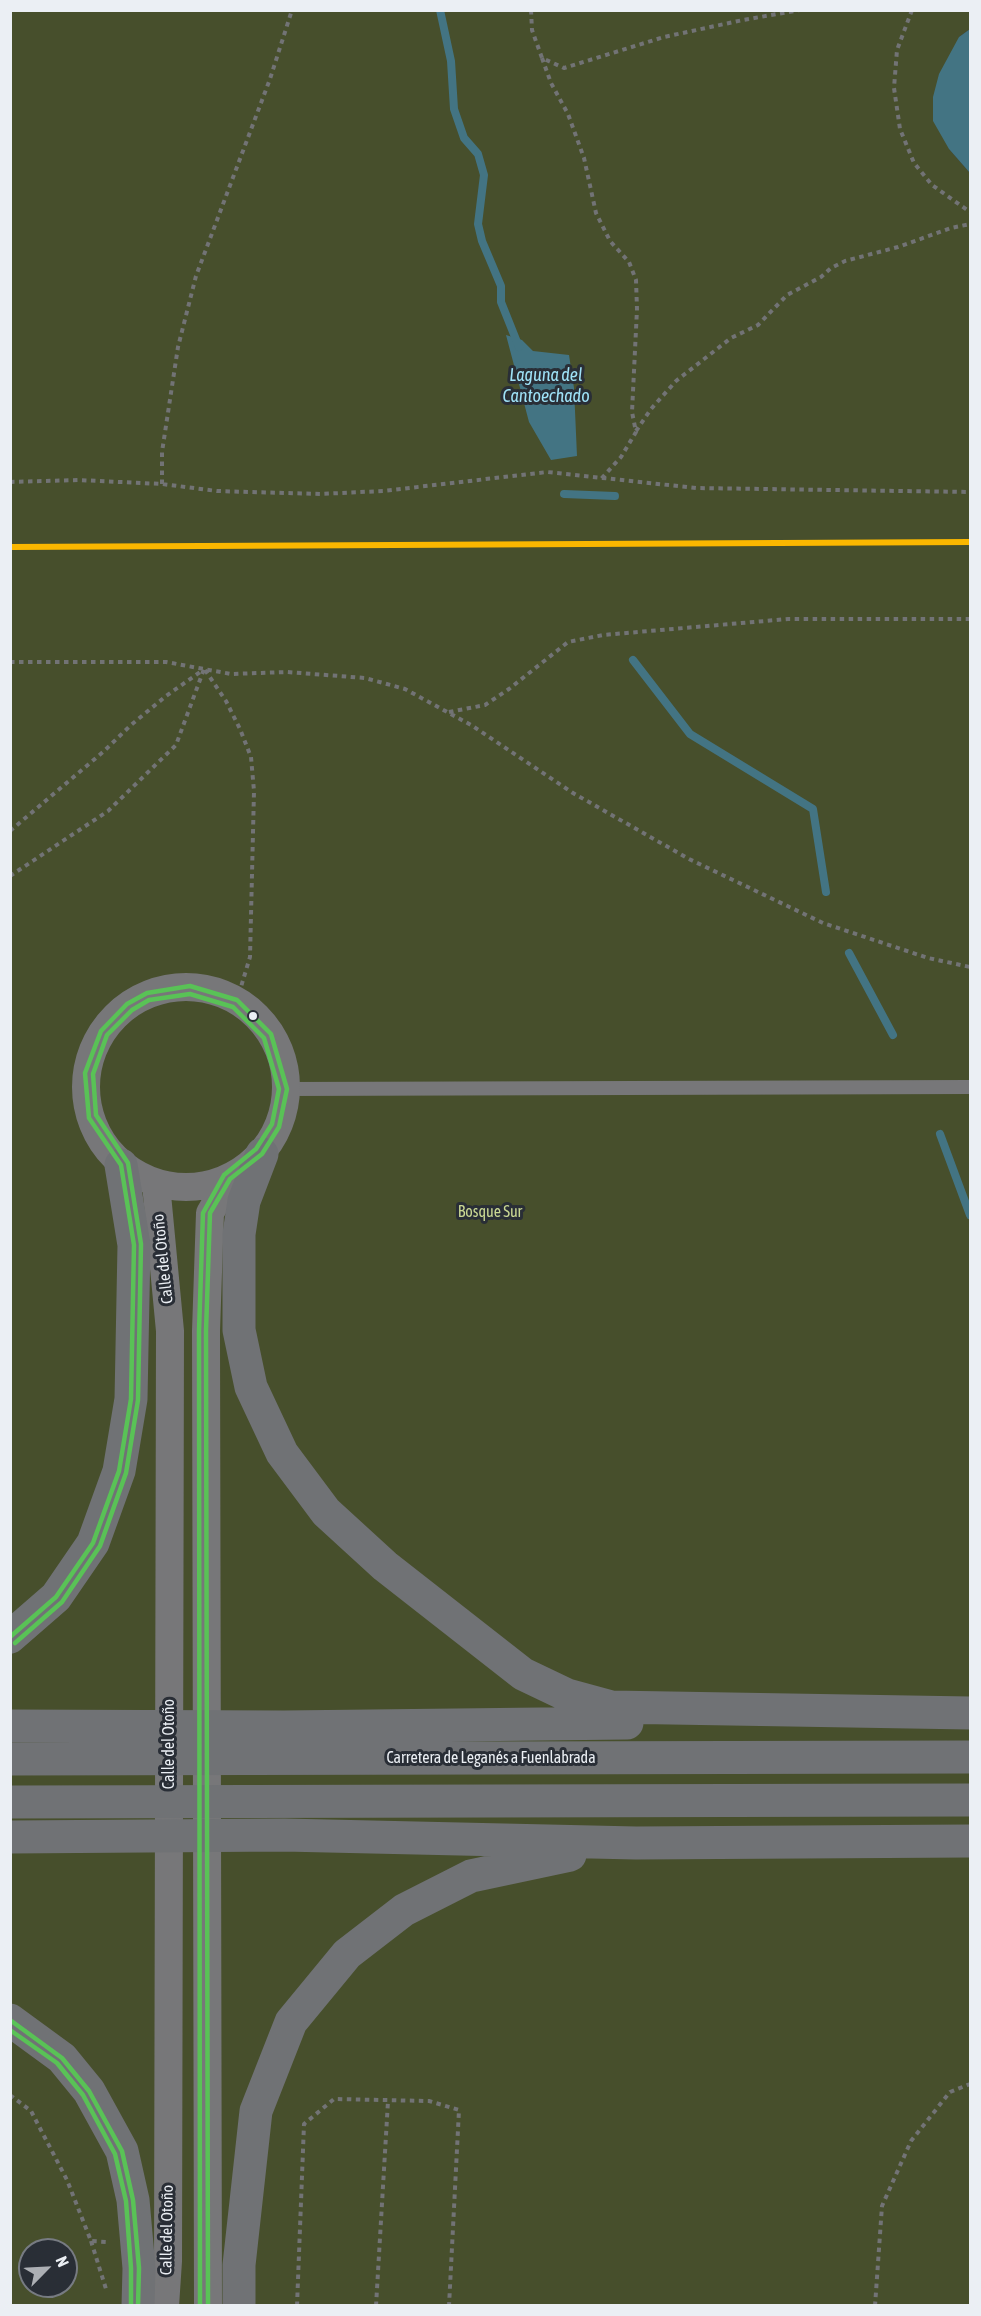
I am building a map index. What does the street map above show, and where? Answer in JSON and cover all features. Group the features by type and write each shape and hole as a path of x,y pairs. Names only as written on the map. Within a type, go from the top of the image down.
{"highway":[{"path":"262,1154 244,1202 239,1234 239,1329 251,1387 282,1453 326,1512 385,1566 523,1674 567,1695 611,1707 970,1713"},
{"path":"10,1637 56,1597 93,1543 119,1471 131,1399 134,1245 120,1165"},
{"path":"10,1726 284,1726 970,1719"},
{"name":"Carretera de Leganés a Fuenlabrada","path":"10,1759 970,1757"},
{"path":"10,1802 970,1800"},
{"path":"10,1837 284,1835 636,1843 970,1841"},
{"path":"239,2306 239,2265 256,2110 291,2022 347,1954 404,1910 471,1876 636,1843"},
{"path":"10,2020 62,2058 89,2091 122,2151 133,2200 138,2263 138,2306"}],"street":[{"path":"208,2306 206,1331 210,1213 230,1179 262,1154 279,1127 287,1089 271,1034 237,1000 190,986 147,993 128,1004 101,1031 85,1073 89,1118 120,1165 156,1184 190,1189 230,1179"},
{"name":"Calle del Otoño","path":"156,1184 170,1331 168,2237 165,2306"}],"lane":[{"path":"287,1089 970,1087"}],"path":[{"path":"162,484 162,452 178,347 196,276 270,79 292,10"},
{"path":"531,10 532,30 542,58 551,83 568,114 584,158 596,213 610,242 628,262 636,280 637,309 632,412 636,432"},
{"path":"542,58 564,68 664,37 800,10"},
{"path":"912,10 897,50 896,59 894,88 900,129 914,163 932,185 970,212"},
{"path":"601,479 621,457 651,409 676,381 730,338 758,325 787,295 845,261 970,224"},
{"path":"10,482 78,480 162,484 217,491 320,494 383,491 547,472 696,488 970,492"},
{"path":"448,713 485,705 568,642 603,635 788,619 970,619"},
{"path":"10,662 166,662 231,674 287,672 365,678 405,689 471,725 573,793 689,859 823,923 928,958 970,967"},
{"path":"10,831 103,752 130,725 204,669"},
{"path":"10,876 108,811 176,745 204,669"},
{"path":"204,669 226,701 251,757 254,802 250,957 237,1000"},
{"path":"875,2306 882,2205 911,2141 950,2092 970,2084"},
{"path":"10,2094 31,2111 67,2180 91,2241 106,2299"},
{"path":"297,2306 304,2124 334,2099 429,2102 459,2110 449,2306"},
{"path":"376,2306 388,2101"},
{"path":"91,2241 105,2241 138,2263"}],"green space":[{"name":"Bosque Sur","path":"11,11 970,11 970,29 959,37 949,149 970,173 970,2305 11,2306"}],"water":[{"path":"970,29 970,173 949,149 933,121 933,97 939,74 959,37"},
{"name":"Laguna del Cantoechado","path":"506,335 522,340 533,351 569,355 574,388 577,456 551,460 529,422"}],"waterway":[{"path":"440,10 451,61 454,109 464,138 478,154 484,175 478,224 482,241 501,286 501,302 519,347"},
{"path":"564,494 615,496"},
{"path":"633,660 690,734 813,809 826,892"},
{"path":"849,953 893,1035"},
{"path":"940,1134 970,1215"}],"transit line":[{"path":"10,547 970,542"},
{"path":"10,1637 56,1597 93,1543 119,1471 131,1399 134,1245 121,1165 89,1118 85,1073 101,1031 127,1004 147,993 190,986 237,1000 271,1034 287,1089 279,1127 262,1154 230,1179 210,1213 206,1331 208,2306"},
{"path":"15,1643 62,1602 100,1546 126,1473 138,1400 141,1244 128,1163 96,1115 93,1074 107,1035 132,1010 149,1000 190,994 233,1007 264,1038 279,1089 272,1124 256,1149 224,1175 203,1213 199,1331 200,2306"},
{"path":"10,2020 62,2058 89,2091 122,2151 133,2200 139,2268 138,2306"},
{"path":"10,2030 57,2063 83,2095 115,2154 126,2201 131,2268 131,2306"}]}
